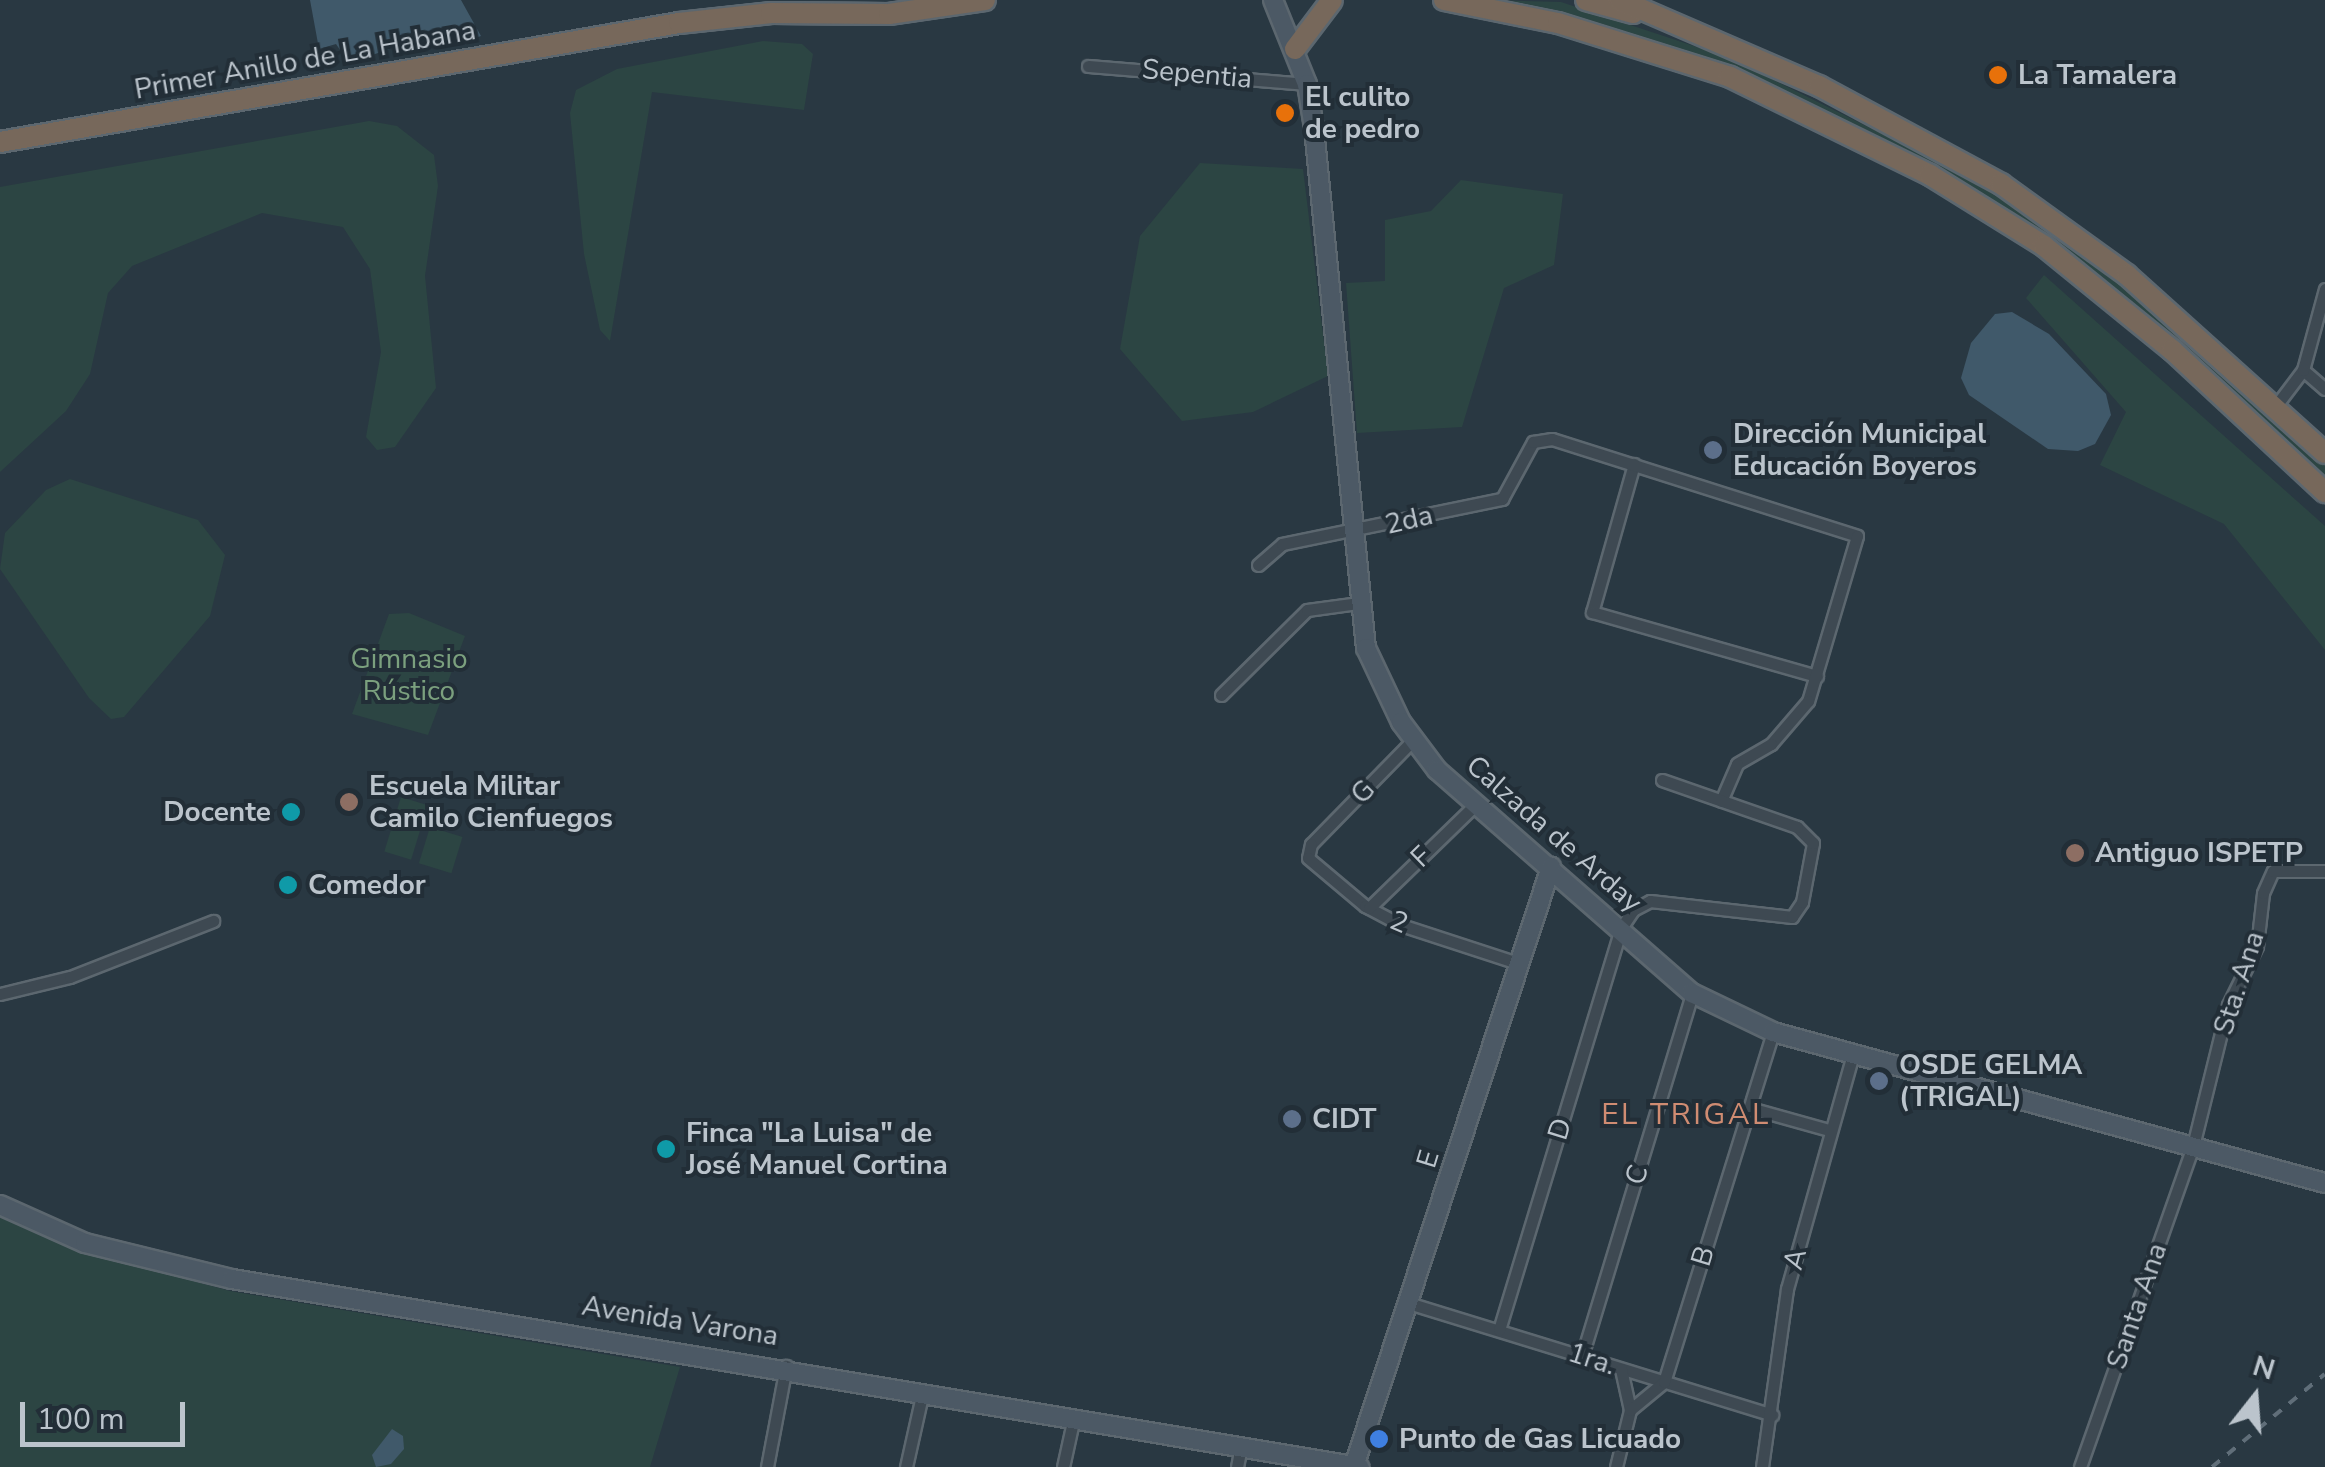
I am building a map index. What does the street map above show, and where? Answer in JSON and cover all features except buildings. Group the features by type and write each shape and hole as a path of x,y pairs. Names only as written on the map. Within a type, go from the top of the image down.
{"highway":[{"name":"Primer Anillo de La Habana","path":"0,142 784,0"},
{"name":"Primer Anillo de La Habana","path":"679,22 831,7 889,14 984,0"},
{"path":"1295,48 1332,0"},
{"path":"1444,0 1558,23 1745,84 1990,208 2172,350 2325,492"},
{"path":"1586,0 1668,23"},
{"path":"1620,0 1819,86 2002,184 2127,275 2325,453"}],"street":[{"name":"Calzada de Arday","path":"1273,0 1307,84 1358,603 1366,648 1414,739 1474,806 1621,928 1692,993 1773,1032 1852,1057 2325,1184"},
{"name":"Sepentia","path":"1088,66 1307,84"},
{"path":"2275,407 2304,370 2319,331 2325,288"},
{"path":"2304,370 2325,388"},
{"name":"2da","path":"1258,565 1282,544 1352,533 1502,499 1533,442 1552,438 1634,464"},
{"path":"1721,801 1737,764 1798,720 1818,676 1857,536 1634,464 1592,612 1818,676"},
{"path":"1221,695 1307,610 1358,603"},
{"name":"G","path":"1311,844 1414,739"},
{"path":"1621,928 1633,910 1650,901 1792,917 1802,902 1813,843 1797,827 1662,780"},
{"name":"F","path":"1369,908 1474,806"},
{"name":"2","path":"1311,844 1311,863 1369,908 1520,964"},
{"name":"E","path":"1356,1466 1412,1304 1550,868"},
{"name":"Sta. Ana","path":"2193,1146 2228,1004 2258,946 2263,893 2273,871 2325,872"},
{"path":"0,994 70,978 212,921"},
{"name":"D","path":"1498,1330 1621,928"},
{"name":"C","path":"1582,1356 1692,993"},
{"name":"B","path":"1664,1382 1773,1032"},
{"name":"A","path":"1762,1467 1787,1289 1852,1057"},
{"path":"1750,1108 1829,1130"},
{"name":"Santa Ana","path":"2080,1467 2193,1146"},
{"name":"Avenida Varona","path":"0,1205 85,1243 172,1267 786,1366 1356,1466"},
{"name":"1ra.","path":"1412,1304 1772,1415"},
{"path":"767,1467 786,1366"},
{"path":"1616,1467 1630,1410 1620,1368"},
{"path":"1630,1410 1664,1382"},
{"path":"906,1467 923,1390"},
{"path":"1063,1467 1074,1417"},
{"path":"1237,1467 1241,1446"}],"green space":[{"path":"1487,0 1561,2 1727,57 1973,179 2104,271 2220,367 2325,463 2325,478 2021,220 1967,185 1873,133 1717,63"},
{"path":"763,41 802,44 813,54 804,110 652,92 610,341 600,330 584,254 570,113 576,90 617,69"},
{"path":"369,121 397,126 434,155 438,186 425,276 436,388 395,447 377,450 366,437 381,352 370,269 343,227 262,213 132,266 108,293 90,374 66,411 0,472 0,187"},
{"path":"1200,163 1303,169 1328,376 1253,412 1182,421 1120,349 1140,236"},
{"path":"1461,180 1563,194 1554,265 1504,288 1462,427 1357,433 1346,283 1385,281 1385,220 1431,211"},
{"path":"2044,275 2325,526 2325,650 2224,524 2100,465 2126,412 2026,298"},
{"path":"70,479 198,520 225,555 210,616 124,717 111,719 89,698 0,569 5,533 46,490"},
{"name":"Gimnasio Rústico","path":"409,613 465,636 428,735 352,714 389,614"},
{"path":"401,797 428,805 411,860 384,852"},
{"path":"430,827 463,837 451,873 419,863"},
{"path":"0,1216 87,1252 230,1291 680,1367 650,1467 0,1467"}],"water":[{"path":"310,0 461,0 481,36 464,42 438,30 411,32 407,43 349,63 336,44 319,49"},
{"path":"2012,312 2049,334 2106,394 2111,415 2095,444 2078,451 2048,449 1969,395 1961,378 1971,343 1995,314"},
{"path":"392,1429 403,1436 404,1449 391,1464 376,1467 372,1455"}],"railway":[{"path":"2212,1467 2325,1374"}],"place":[{"name":"La Tamalera","path":"1998,75"},
{"name":"El culito de pedro","path":"1285,113"},
{"name":"Dirección Municipal Educación Boyeros","path":"1713,450"},
{"name":"Escuela Militar Camilo Cienfuegos","path":"349,802"},
{"name":"Docente","path":"291,812"},
{"name":"Antiguo ISPETP","path":"2075,853"},
{"name":"Comedor","path":"288,885"},
{"name":"OSDE GELMA (TRIGAL)","path":"1879,1081"},
{"name":"CIDT","path":"1292,1119"},
{"name":"Finca \"La Luisa\" de José Manuel Cortina","path":"666,1149"},
{"name":"Punto de Gas Licuado","path":"1379,1439"}],"district":[{"name":"EL TRIGAL","path":"1686,1115"}]}
